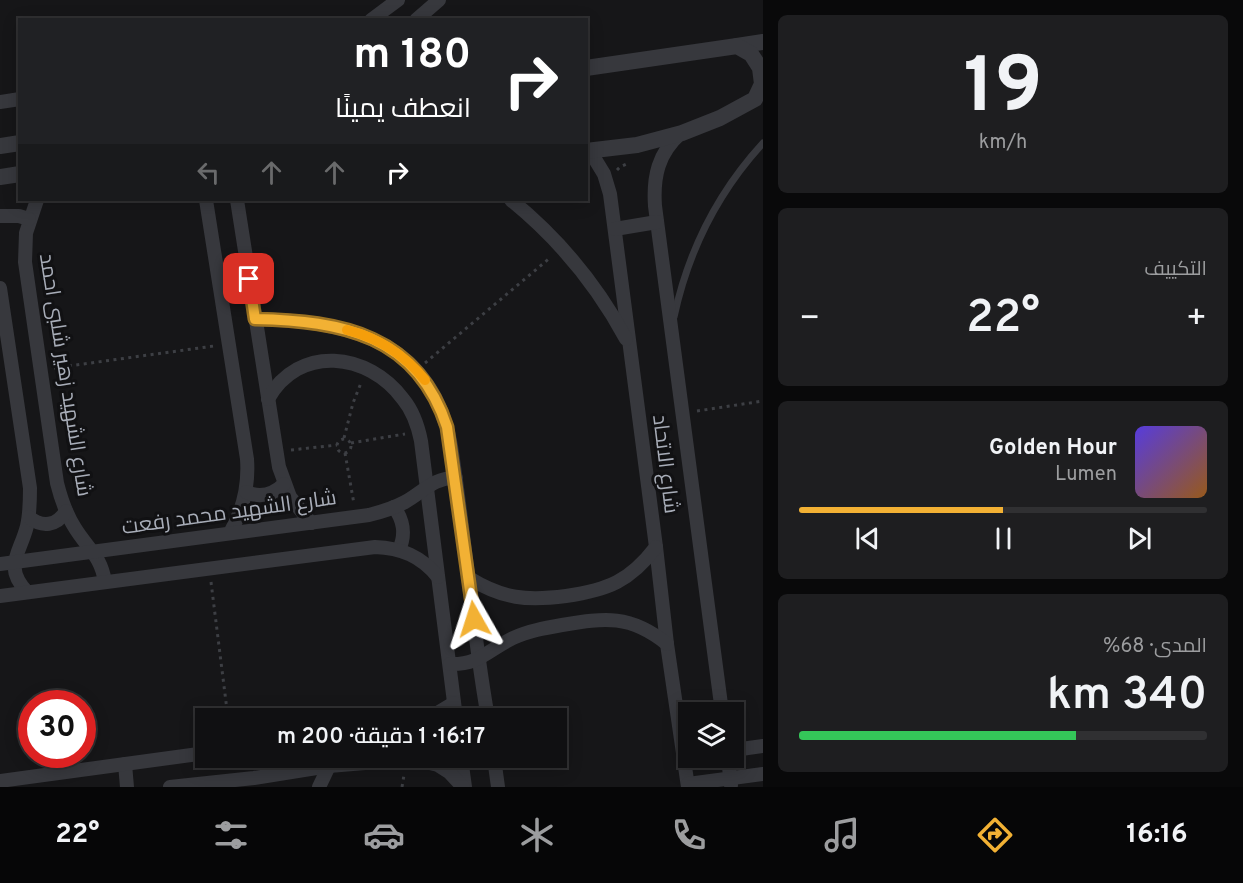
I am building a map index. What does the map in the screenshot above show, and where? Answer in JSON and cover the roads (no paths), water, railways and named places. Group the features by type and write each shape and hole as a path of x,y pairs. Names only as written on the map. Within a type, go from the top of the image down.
{"street":[{"path":"374,18 398,0"},
{"path":"418,18 439,0"},
{"path":"588,68 763,42"},
{"path":"588,151 637,145 682,133 720,118 759,98 762,84 760,68 751,54 737,46"},
{"path":"0,102 18,99"},
{"name":"شارع الاتحاد","path":"682,133 668,146 657,169 654,190 681,413 721,702"},
{"path":"0,146 18,143"},
{"name":"شارع الاتحاد","path":"588,151 599,164 608,186 615,229 667,644 678,709"},
{"path":"0,177 18,174"},
{"name":"شارع الشهيد زهير شلبى احمد","path":"36,201 29,219 25,262 57,483 66,511 79,535 94,552 102,566 105,582"},
{"path":"206,201 248,459 246,492 240,514 230,533"},
{"path":"237,201 268,399 284,484 296,506 311,523"},
{"path":"512,201 563,248 593,285 630,346"},
{"path":"0,216 19,216 29,219"},
{"path":"615,229 657,222"},
{"path":"0,288 30,488 29,517 24,536 7,563 27,592"},
{"path":"255,319 308,323 362,334 393,349 417,370 435,395 447,427 456,478 478,660 486,708"},
{"path":"268,399 274,388 291,371 314,362 340,361 367,369 386,381 404,399 412,412 419,431 427,486 455,708"},
{"name":"شارع الشهيد محمد رفعت","path":"7,563 356,517 394,507 441,479 456,478"},
{"path":"246,492 259,496 266,495 273,493 284,484"},
{"path":"394,507 402,520 403,528 402,543 399,549"},
{"path":"29,517 38,523 49,524 59,520 66,511"},
{"path":"469,578 483,586 514,597 538,599 595,592 629,574 656,547"},
{"path":"0,596 362,548 399,549 421,560 438,577"},
{"path":"450,664 478,660 521,634 598,619 635,624 667,644"},
{"path":"446,708 454,703"},
{"path":"744,749 763,746"},
{"path":"0,781 48,781 125,764 195,754"},
{"path":"125,764 127,787"},
{"path":"170,787 258,783 321,768"},
{"path":"319,787 328,768"},
{"path":"443,768 464,787"},
{"path":"462,768 464,787"},
{"path":"495,768 498,787"},
{"name":"شارع الاتحاد","path":"687,768 688,786"},
{"path":"729,768 731,783"},
{"path":"688,786 731,783 763,774"}],"lane":[{"path":"671,331 685,276 706,224 736,176 763,143"}]}
